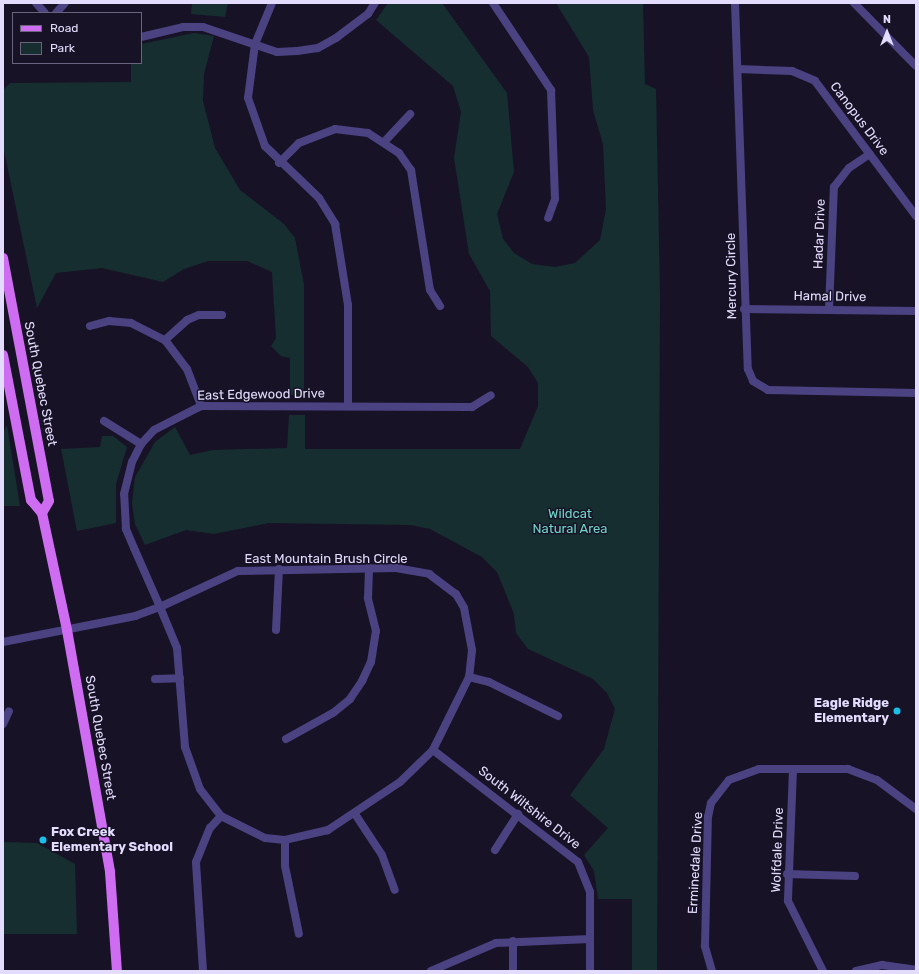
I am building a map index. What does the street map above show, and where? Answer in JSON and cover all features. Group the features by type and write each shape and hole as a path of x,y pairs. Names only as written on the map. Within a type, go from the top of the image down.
{"main road":[{"name":"South Quebec Street","path":"3,258 49,501 42,512"},
{"name":"South Quebec Street","path":"3,355 31,500 42,512 67,630 110,872 117,971"}],"street":[{"path":"36,3 44,12"},
{"path":"57,12 65,3"},
{"path":"272,3 255,44 248,82 251,115 265,146 279,163 319,198 335,224 348,305 348,405"},
{"path":"142,37 183,26 203,27 277,52 318,48 352,29 375,3"},
{"path":"493,3 552,90 555,199 548,218"},
{"name":"Mercury Circle","path":"735,3 744,309 748,369 753,380 768,390 916,393"},
{"path":"854,3 916,66"},
{"name":"Canopus Drive","path":"738,69 792,71 815,81 916,216"},
{"path":"385,141 410,114"},
{"path":"279,163 299,143 334,129 351,128 385,141 411,170 430,290 440,306"},
{"name":"Hadar Drive","path":"829,309 834,187 849,168 870,154"},
{"name":"Hamal Drive","path":"744,309 916,311"},
{"path":"165,340 187,320 199,315 222,314"},
{"path":"90,326 110,321 131,323 165,340 187,369 201,406"},
{"name":"East Edgewood Drive","path":"160,607 131,542 124,510 127,475 141,444 172,418 201,406 348,405 472,407 491,395"},
{"path":"104,421 141,444"},
{"path":"286,739 333,713 350,699 362,681 371,662 376,631 368,598 369,568"},
{"name":"East Mountain Brush Circle","path":"3,642 67,630 160,607 220,577 238,571 369,568 412,570 429,574 456,594 470,631 469,677 433,750 400,782 355,814 328,830 286,840 249,833 221,816 209,804 191,771 185,747 177,648 160,607"},
{"path":"276,630 279,569"},
{"path":"469,677 489,682 558,716"},
{"path":"155,679 180,678"},
{"path":"3,724 9,711"},
{"name":"South Wiltshire Drive","path":"433,750 564,849 587,877 590,971"},
{"name":"Erminedale Drive","path":"712,971 705,946 706,834 711,803 730,780 746,772 793,769 848,769 862,772 916,809"},
{"name":"Wolfdale Drive","path":"793,769 787,874 791,912 823,971"},
{"path":"355,814 382,855 395,890"},
{"path":"495,850 518,814"},
{"path":"203,971 196,862 210,828 221,816"},
{"path":"286,840 285,866 299,934"},
{"path":"787,874 855,876"},
{"path":"431,971 478,950 513,941 590,939"},
{"path":"512,971 513,941"},
{"path":"856,971 882,965 916,970"}],"green space":[{"path":"192,3 228,3 225,17 191,14"},
{"name":"Wildcat Natural Area","path":"388,3 442,3 507,93 514,172 497,214 503,239 514,253 532,264 555,267 575,263 600,240 606,209 603,144 593,110 589,57 556,3 643,3 645,84 656,89 660,294 657,971 632,971 632,899 598,899 594,871 584,855 608,828 570,795 604,749 615,709 607,693 593,679 528,649 516,633 514,614 497,572 482,557 430,529 411,525 269,523 214,534 186,530 145,545 135,524 132,503 135,477 155,442 175,427 190,455 213,450 287,448 289,415 305,415 305,449 520,449 538,406 538,383 528,367 491,336 490,291 469,254 454,158 461,112 453,86 376,20"},
{"path":"194,33 214,36 204,74 203,101 215,148 240,190 284,224 295,238 304,285 304,395 290,395 290,358 281,356 271,346 276,338 272,272 247,261 208,261 184,269 163,282 102,268 56,273 37,308 3,146 3,90 10,83 131,82 131,64 142,64 142,44"},
{"path":"7,425 20,506 3,506 3,433"},
{"path":"102,436 113,436 127,447 116,484 116,523 77,531 61,449 100,447"},
{"path":"3,842 37,843 75,864 77,934 3,934"}],"place":[{"name":"Eagle Ridge Elementary","path":"897,711"},
{"name":"Fox Creek Elementary School","path":"43,840"}]}
